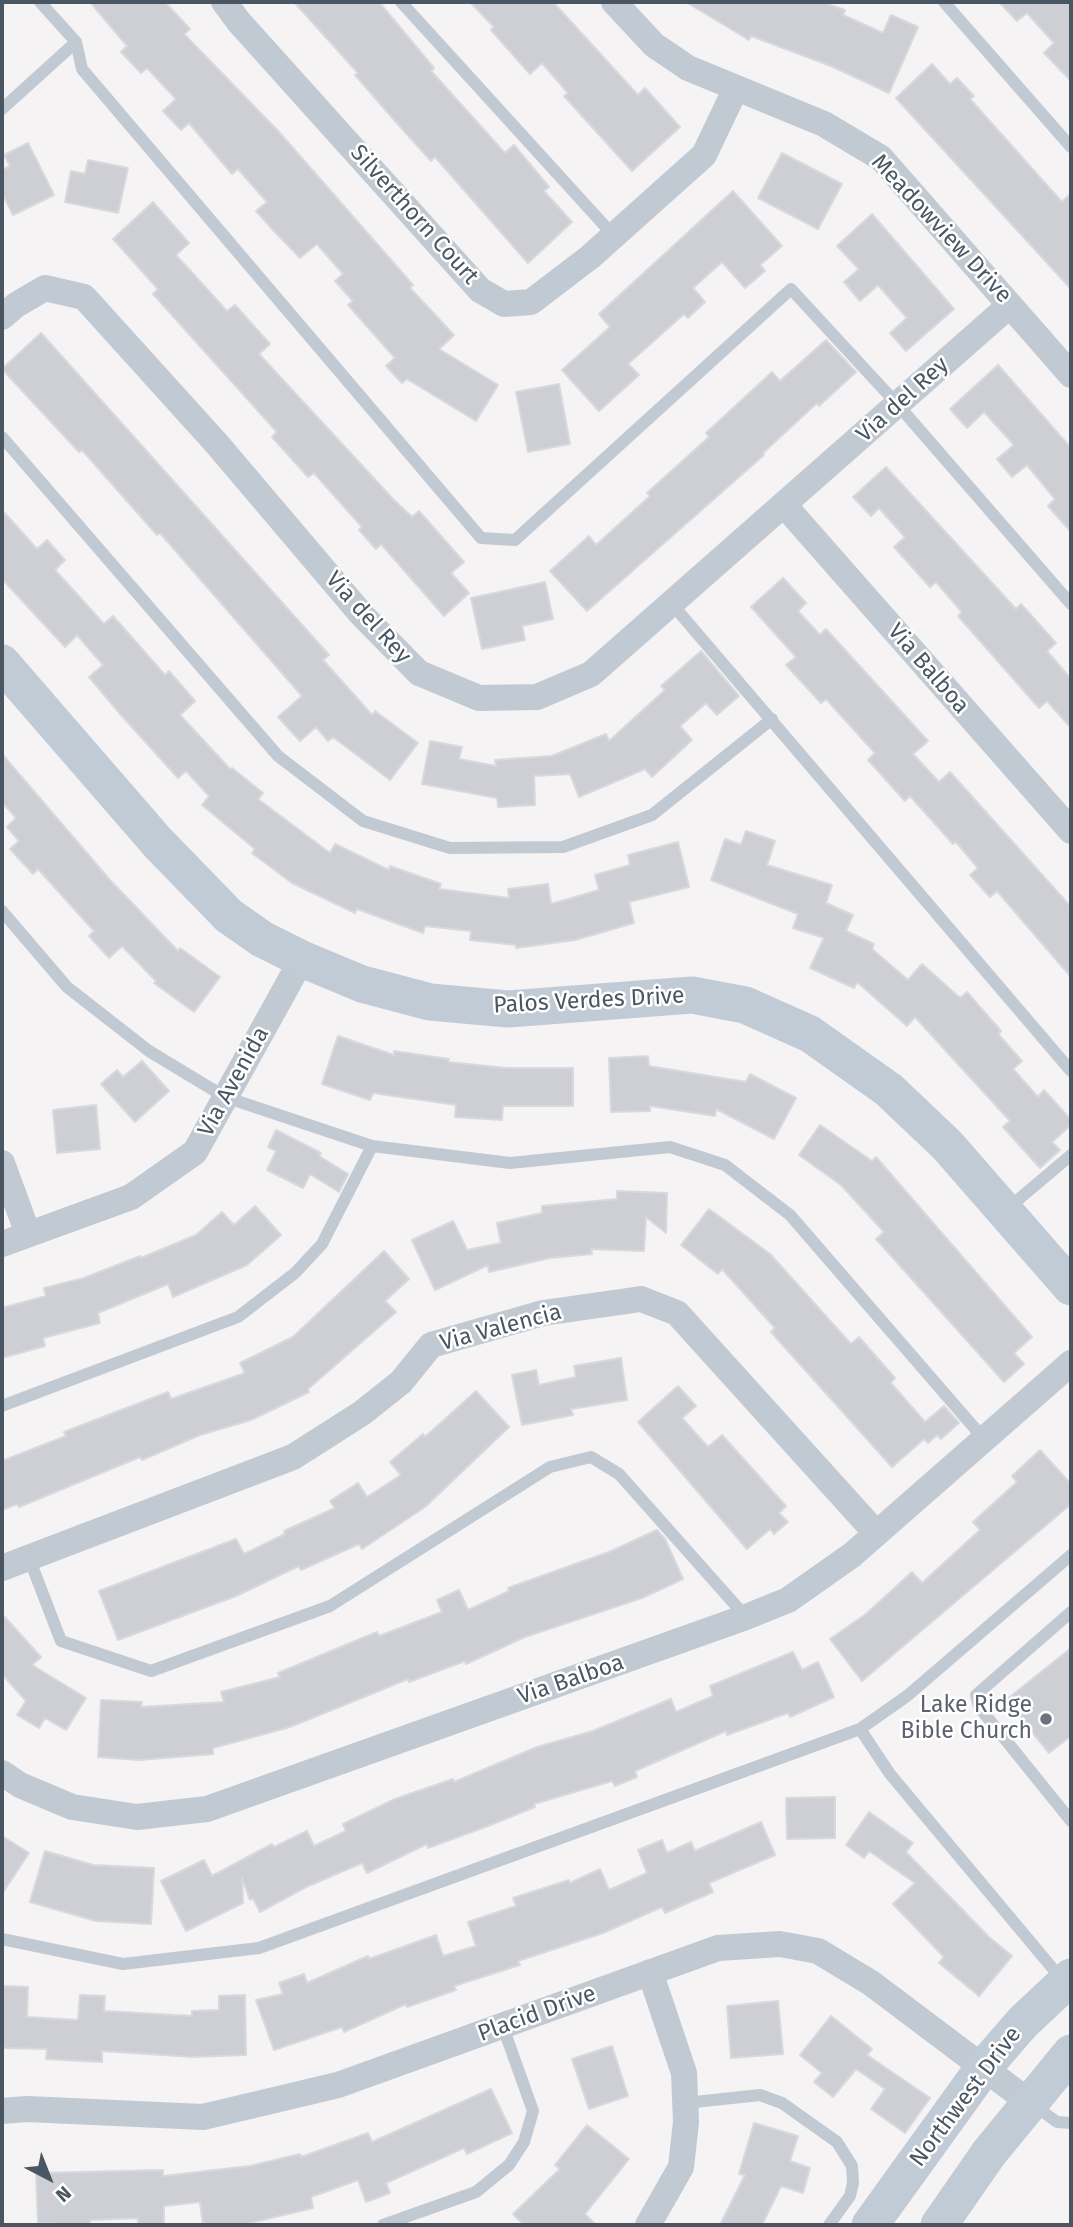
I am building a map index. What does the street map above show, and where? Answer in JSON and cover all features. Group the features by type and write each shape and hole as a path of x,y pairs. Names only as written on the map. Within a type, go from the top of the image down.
{"street":[{"name":"Silverthorn Court","path":"224,2 480,290 503,304 531,302 614,236 704,155 735,90"},
{"name":"Meadowview Drive","path":"614,2 654,45 688,68 735,90 824,124 881,158 1071,374"},
{"name":"Via del Rey","path":"2,317 16,304 45,288 84,297 217,444 362,615 419,673 479,698 537,697 591,674 785,506 1010,305"},
{"name":"Via Balboa","path":"785,506 1071,831"},
{"name":"Palos Verdes Drive","path":"2,663 158,843 229,916 262,939 362,984 429,1002 509,1009 692,995 745,1004 810,1034 889,1090 947,1145 1071,1287"},
{"name":"Via Avenida","path":"2,1244 131,1197 195,1152 302,959"},
{"path":"2,1163 28,1234"},
{"name":"Via Valencia","path":"2,1568 293,1457 362,1413 401,1382 431,1345 543,1313 642,1299 677,1313 876,1533"},
{"name":"Via Balboa","path":"2,1773 20,1785 72,1807 137,1817 207,1809 746,1617 788,1600 876,1533 1071,1363"},
{"name":"Placid Drive","path":"2,2110 203,2117 338,2085 718,1948 780,1944 818,1951 871,1983 1029,2102"},
{"path":"649,2225 681,2167 685,2103 684,2073 650,1972"},
{"name":"Northwest Drive","path":"870,2225 984,2067 1023,2022 1068,1980"},
{"path":"939,2225 1029,2102 1071,2053"}],"lane":[{"path":"40,2 76,42 82,69 481,538 516,540 791,289 898,405 1071,604"},
{"path":"401,2 614,236"},
{"path":"944,2 1071,147"},
{"path":"2,109 76,42"},
{"path":"2,437 278,756 363,821 450,848 563,847 652,815 772,719"},
{"path":"671,604 1071,1071"},
{"path":"4,920 67,987 149,1051 225,1097 372,1146 510,1163 670,1147 725,1165 790,1215 985,1439"},
{"path":"2,1406 238,1317 295,1273 323,1244 372,1146"},
{"path":"1005,1211 1071,1155"},
{"path":"29,1558 61,1641 151,1671 330,1605 550,1466 591,1457 619,1474 746,1617"},
{"path":"2,1939 122,1964 258,1948 860,1729 907,1696 1071,1555"},
{"path":"1071,1612 976,1695 979,1707 1071,1821"},
{"path":"860,1729 890,1774 1068,1980"},
{"path":"383,2225 477,2192 509,2165 524,2142 533,2111 503,2026"},
{"path":"685,2103 760,2095 782,2103 837,2142 852,2166 853,2183 849,2196 829,2225"},
{"path":"1029,2102 1057,2122 1071,2123"}],"building":[{"path":"90,2 165,2 190,29 184,34 279,132 413,285 410,288 454,335 439,349 498,385 476,421 407,379 402,383 386,366 395,358 348,305 353,301 335,281 343,274 317,244 300,258 273,230 256,211 267,202 238,169 232,174 189,123 181,130 163,111 176,99 147,68 141,73 121,52 127,46"},
{"path":"294,2 379,2 434,68 431,71 505,153 514,145 549,187 544,191 572,222 528,263 435,157 431,161 395,121 355,75 358,73"},
{"path":"470,2 553,2 638,95 645,88 680,127 632,171 564,96 568,93 542,63 530,74 491,30 494,27"},
{"path":"686,2 822,2 845,10 843,15 883,33 891,15 918,27 889,93 831,66 751,36 749,40"},
{"path":"999,2 1071,2 1071,81 1044,53 1054,43 1027,13 1017,21"},
{"path":"932,64 950,84 957,78 974,96 970,99 1062,202 1071,193 1071,289 896,98"},
{"path":"28,143 54,195 13,215 2,193 2,170 10,166 4,155"},
{"path":"782,153 842,184 818,229 758,198"},
{"path":"88,160 128,168 118,213 65,202 71,171 85,174"},
{"path":"733,191 782,246 760,265 765,271 745,288 722,262 693,288 705,302 688,318 684,314 628,364 639,375 599,411 562,370 610,327 599,314"},
{"path":"153,202 189,243 176,255 227,311 235,305 270,344 259,354 393,499 412,517 419,511 464,562 451,573 469,593 444,616 381,544 376,549 359,530 362,527 314,473 308,477 272,437 277,432 153,294 158,289 113,239"},
{"path":"872,214 954,309 906,351 890,333 907,318 878,285 860,301 844,282 859,269 837,246"},
{"path":"41,333 329,655 323,660 372,715 375,711 418,743 390,780 333,737 328,741 316,727 300,741 278,717 302,696 160,533 157,535 82,450 79,452 2,369"},
{"path":"826,340 856,372 819,406 817,403 763,453 764,455 587,611 550,571 589,536 596,545 650,496 647,493 709,437 706,433 772,372 780,381"},
{"path":"998,365 1071,448 1071,532 1048,506 1055,499 1027,465 1012,477 997,459 1014,445 984,412 967,428 950,409"},
{"path":"559,384 570,444 528,452 516,392"},
{"path":"886,467 1016,609 1021,604 1056,643 1047,651 1071,679 1071,728 1047,701 1039,708 958,616 962,612 936,582 930,587 894,547 905,537 879,508 871,516 853,497"},
{"path":"2,510 37,549 47,540 65,560 55,570 104,624 113,616 165,675 169,671 195,701 180,715 231,770 232,768 263,793 258,799 330,853 335,844 389,870 390,866 441,884 439,889 509,898 508,889 548,884 551,904 599,890 595,875 630,865 628,855 678,842 689,887 629,902 634,923 575,940 516,948 516,945 470,940 471,931 425,926 423,933 357,909 355,913 292,883 252,853 255,849 202,805 209,796 186,771 178,778 121,715 89,677 103,665 77,635 65,647 2,579"},
{"path":"783,578 806,603 798,611 820,635 826,629 928,741 913,754 939,782 950,772 1071,907 1071,977 997,891 990,897 970,875 978,868 956,842 953,844 910,796 905,801 868,760 875,753 826,699 821,703 786,665 796,657 751,607"},
{"path":"545,582 553,619 522,626 525,640 482,649 471,598"},
{"path":"701,651 739,696 717,715 706,703 680,726 692,740 652,777 645,769 579,797 570,774 534,776 535,805 498,807 497,798 422,784 430,741 462,747 459,759 496,766 495,760 552,756 606,734 609,741 665,690 661,686"},
{"path":"2,754 110,880 178,951 180,948 220,977 194,1012 154,983 156,981 122,946 109,958 89,936 94,931 38,869 33,874 10,849 19,841 7,827 16,818 2,802"},
{"path":"746,831 775,841 767,865 832,885 826,903 853,915 846,931 874,944 872,949 908,980 922,964 960,998 967,992 1001,1031 998,1034 1022,1061 1013,1069 1038,1097 1044,1090 1071,1120 1071,1125 1052,1142 1060,1150 1040,1168 1003,1127 1010,1121 915,1017 907,1026 857,982 854,988 810,968 824,938 793,928 798,914 711,880 725,839 741,845"},
{"path":"338,1036 394,1055 394,1051 449,1059 448,1062 506,1068 573,1068 573,1106 503,1106 502,1120 455,1117 456,1105 373,1093 370,1100 322,1084"},
{"path":"648,1056 649,1066 746,1082 750,1074 796,1098 774,1139 716,1109 715,1116 650,1106 650,1111 611,1112 609,1058"},
{"path":"142,1061 169,1091 135,1122 101,1084 117,1070 123,1077"},
{"path":"96,1105 100,1149 57,1153 53,1110"},
{"path":"820,1125 872,1161 876,1157 1032,1337 1014,1353 1024,1364 1004,1382 876,1239 884,1232 841,1185 799,1155"},
{"path":"276,1130 321,1153 319,1156 348,1174 339,1192 310,1174 303,1188 267,1170 276,1151 268,1147"},
{"path":"617,1191 667,1193 666,1233 646,1217 644,1251 591,1249 592,1254 550,1258 489,1272 488,1265 435,1290 412,1240 453,1221 467,1250 501,1243 497,1223 542,1213 542,1206 617,1199"},
{"path":"255,1206 281,1235 247,1265 173,1297 168,1284 98,1313 100,1323 43,1338 45,1346 2,1358 2,1308 46,1296 44,1288 84,1278 196,1235 222,1212 234,1225"},
{"path":"709,1209 770,1254 851,1344 859,1337 895,1378 891,1383 925,1422 944,1406 959,1423 941,1439 937,1435 928,1443 924,1439 892,1467 771,1332 775,1328 722,1269 718,1274 681,1245"},
{"path":"384,1251 409,1279 385,1301 396,1312 308,1389 309,1392 251,1420 200,1435 19,1507 17,1504 2,1510 2,1461 66,1436 64,1432 168,1392 171,1399 245,1373 240,1363 293,1337"},
{"path":"621,1358 627,1400 571,1409 573,1415 522,1425 512,1375 536,1370 539,1385 576,1377 574,1366"},
{"path":"678,1386 696,1406 682,1418 708,1447 722,1435 786,1506 779,1513 788,1522 774,1534 770,1529 747,1549 638,1422"},
{"path":"476,1391 509,1427 425,1507 362,1549 359,1544 301,1570 299,1566 236,1596 118,1640 99,1591 236,1539 244,1554 285,1534 284,1531 335,1508 330,1501 358,1483 367,1497 401,1475 390,1462 423,1434 425,1437"},
{"path":"1040,1450 1071,1484 1071,1504 862,1681 830,1639 866,1614 912,1572 922,1583 980,1530 973,1522 1017,1482 1012,1476"},
{"path":"657,1530 665,1539 683,1579 642,1598 525,1637 466,1664 465,1661 409,1682 408,1679 290,1727 213,1748 213,1754 139,1760 98,1757 101,1700 142,1702 141,1707 224,1702 221,1692 280,1677 278,1673 377,1632 379,1636 442,1612 437,1600 459,1590 468,1610 509,1591 508,1588 609,1552"},
{"path":"2,1614 41,1657 32,1665 86,1698 66,1730 45,1718 39,1728 17,1715 26,1701 2,1674"},
{"name":"Lake Ridge Bible Church","path":"1071,1648 1071,1736 1049,1753 1006,1700"},
{"path":"793,1652 802,1670 818,1662 834,1697 790,1717 788,1713 727,1735 726,1731 635,1771 637,1777 615,1786 612,1781 534,1804 535,1807 488,1826 428,1848 427,1844 367,1873 362,1863 306,1887 260,1912 253,1898 250,1900 242,1878 243,1903 186,1931 161,1881 204,1860 212,1876 272,1844 274,1847 307,1831 314,1846 346,1831 343,1824 395,1799 453,1779 454,1782 537,1747 593,1731 671,1699 676,1712 713,1696 710,1686"},
{"path":"835,1797 835,1838 787,1839 786,1798"},
{"path":"869,1812 913,1843 906,1852 989,1937 1012,1956 979,1996 939,1963 944,1957 893,1904 915,1883 869,1851 864,1858 846,1845"},
{"path":"761,1822 775,1855 709,1883 713,1892 665,1913 662,1907 603,1933 518,1961 520,1965 454,1986 456,1990 407,2007 406,2004 344,2032 342,2027 274,2050 256,2000 283,1994 279,1983 304,1974 307,1983 368,1956 369,1959 436,1935 443,1956 476,1946 468,1922 516,1906 513,1898 569,1880 570,1883 600,1869 609,1890 647,1873 638,1850 662,1840 667,1853 691,1842 695,1851"},
{"path":"2,1836 29,1853 2,1894"},
{"path":"45,1851 93,1865 154,1868 151,1924 96,1921 30,1902"},
{"path":"2,1986 28,1987 27,2017 78,2020 80,1995 105,1996 104,2011 192,2016 192,2011 219,2010 219,1996 245,1995 246,2055 193,2057 102,2051 102,2062 46,2059 47,2049 2,2048"},
{"path":"778,2001 783,2054 731,2058 727,2006"},
{"path":"831,2016 872,2049 867,2055 930,2098 905,2133 871,2109 885,2089 856,2069 833,2097 814,2082 822,2073 800,2055"},
{"path":"612,2046 628,2096 589,2109 572,2059"},
{"path":"491,2089 512,2133 467,2154 464,2148 386,2183 390,2193 366,2202 358,2180 311,2197 313,2208 241,2225 203,2225 200,2202 164,2206 164,2225 138,2225 138,2218 90,2220 90,2225 38,2223 36,2173 163,2170 163,2176 250,2166 300,2154 301,2157 368,2133 372,2142"},
{"path":"754,2123 798,2136 790,2161 810,2168 803,2193 781,2186 762,2225 720,2225 745,2175 739,2174"},
{"path":"587,2125 629,2159 585,2214 596,2225 524,2225 513,2214 560,2169 555,2165"}],"place":[{"name":"Lake Ridge Bible Church","path":"1046,1719"}]}
